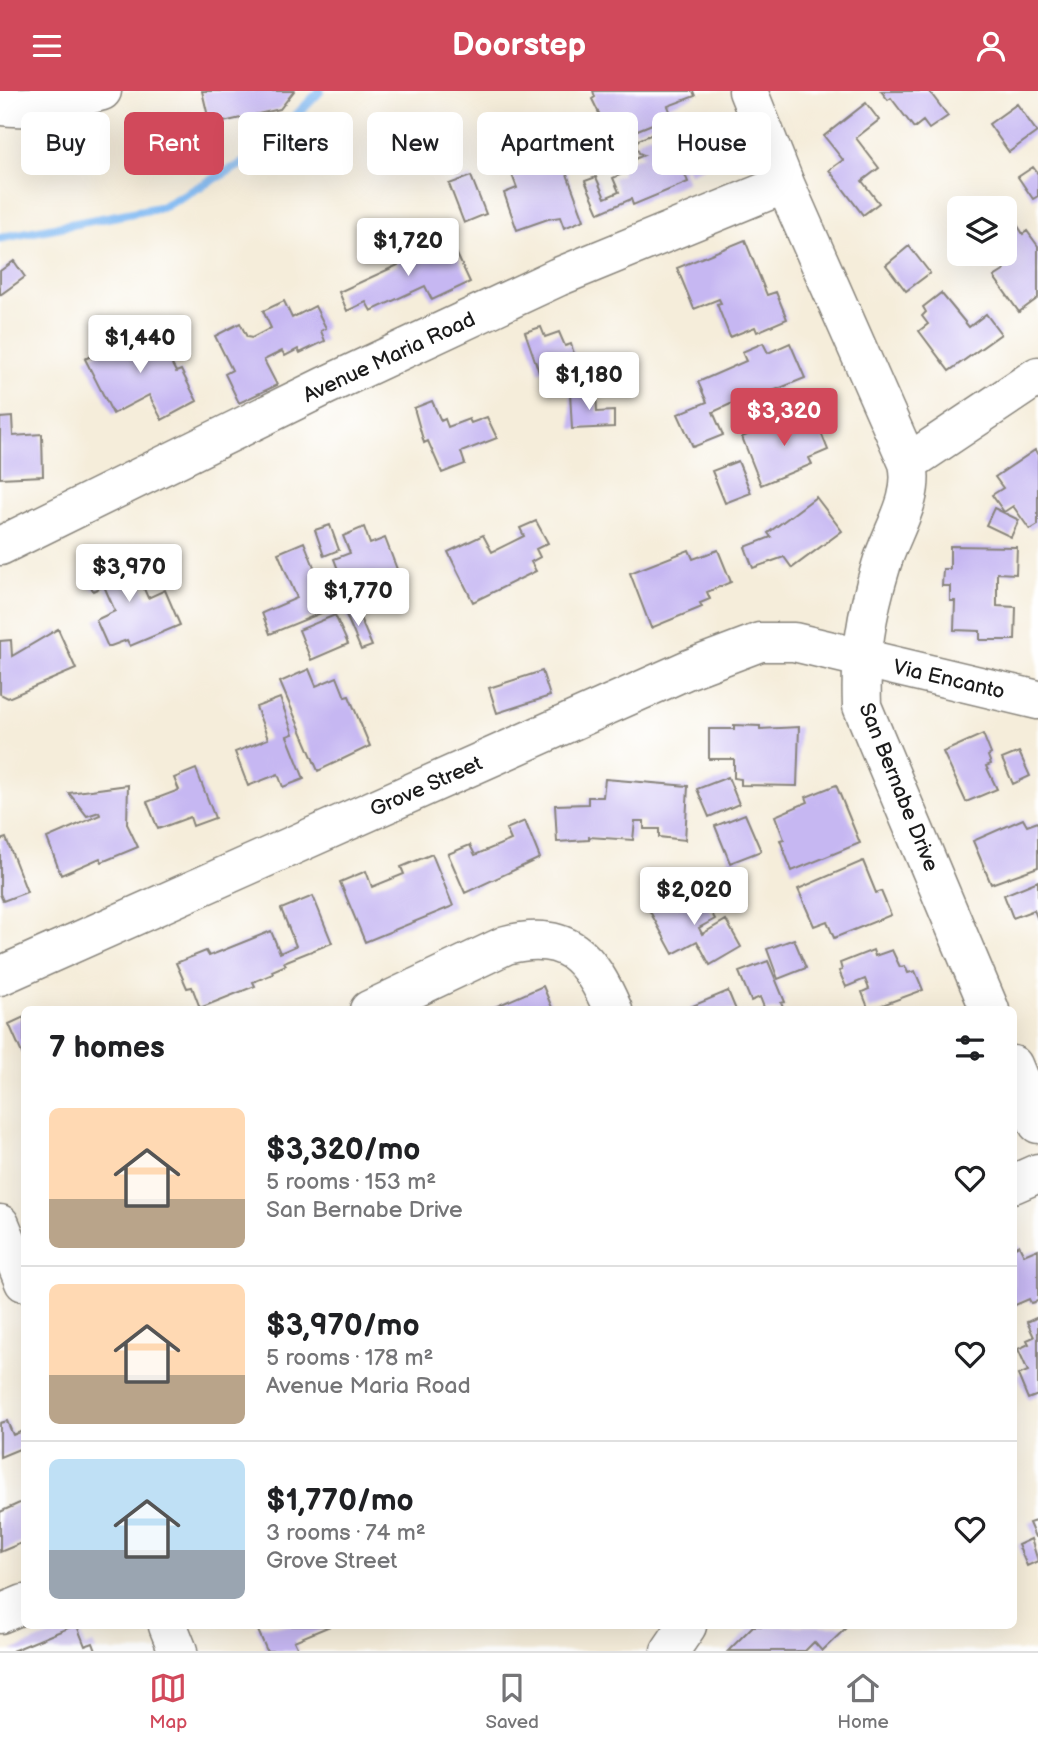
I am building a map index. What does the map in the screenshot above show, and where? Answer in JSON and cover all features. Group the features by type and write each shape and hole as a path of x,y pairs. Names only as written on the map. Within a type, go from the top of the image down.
{"street":[{"path":"0,106 17,109 44,106 102,91"},
{"name":"San Bernabe Drive","path":"757,94 785,184 908,463 910,491 882,563 860,659 862,706 988,1006"},
{"name":"Avenue Maria Road","path":"0,546 325,386 558,277 785,184"},
{"path":"908,463 1038,376"},
{"name":"Grove Street","path":"0,976 688,669 748,646 794,642 860,659"},
{"name":"Via Encanto","path":"860,659 1038,700"},
{"path":"377,1006 506,945 528,939 547,939 583,957 599,977 611,1006"},
{"path":"1017,1074 1038,1124"},
{"path":"1017,1182 1038,1173"},
{"path":"0,1224 21,1275"},
{"path":"0,1615 21,1605"},
{"path":"169,1629 178,1651"},
{"path":"670,1651 685,1629"}],"building":[{"path":"202,91 294,91 280,109 238,112 238,119 224,122 224,112 207,112"},
{"path":"593,91 693,91 695,96 668,106 670,112 652,112 652,124 638,130 638,112 598,112 592,99 595,97"},
{"path":"881,91 929,91 948,116 929,129 923,121 914,128 891,98 888,100"},
{"path":"866,103 879,120 856,138 879,168 862,181 879,203 863,215 829,170 843,160 824,136"},
{"path":"1017,104 1037,132 1009,152 989,124"},
{"path":"652,134 652,175 685,175 688,182 633,205 631,199 599,213 585,181 596,177 605,198 619,192 613,178 620,175 638,175 638,158 644,155 639,153 638,140"},
{"path":"1033,167 1038,174 1038,196 1033,199 1018,177"},
{"path":"512,175 567,175 584,220 564,228 560,217 517,230 504,193 517,188"},
{"path":"471,176 486,214 464,223 449,184"},
{"path":"1017,225 1023,234 1027,231 1038,246 1038,298 1019,312 994,277 1005,270 1002,266 1017,266"},
{"path":"411,239 418,254 432,248 437,259 455,250 470,282 432,300 425,286 371,311 366,302 347,311 339,292 398,265 390,248"},
{"path":"745,240 767,295 776,292 787,319 757,332 755,327 730,337 717,304 721,303 719,299 694,309 677,268"},
{"path":"909,246 930,273 906,291 886,265"},
{"path":"14,261 25,277 0,295 0,271"},
{"path":"941,293 969,327 986,314 1001,334 949,371 919,331 928,324 922,316 926,312 923,307"},
{"path":"284,301 292,318 315,306 326,328 321,331 325,341 300,353 298,349 285,356 282,351 264,360 277,385 239,403 225,374 232,370 215,336 240,323 247,337 252,338 271,328 263,311"},
{"path":"151,325 176,372 181,370 197,401 162,420 149,395 113,414 85,359"},
{"path":"541,327 545,337 559,332 565,346 571,344 575,357 539,372 525,332"},
{"path":"763,343 768,353 790,343 805,378 736,406 735,402 713,412 723,435 693,447 678,414 707,402 698,382 746,361 742,352"},
{"path":"596,391 597,412 614,411 614,427 572,429 570,392"},
{"path":"432,401 441,421 445,419 448,427 469,419 471,423 487,417 497,438 461,452 465,464 442,473 428,441 424,443 414,408"},
{"path":"800,413 805,425 816,420 828,450 809,458 812,464 761,485 742,437"},
{"path":"12,417 13,436 42,434 43,476 0,478 0,418"},
{"path":"1035,450 1038,455 1038,525 1030,530 1013,506 1004,512 992,495 1003,488 995,477"},
{"path":"738,461 751,493 725,503 712,471"},
{"path":"816,497 842,531 792,568 784,557 753,568 745,547 771,537 768,533"},
{"path":"994,508 1019,520 1011,537 986,525"},
{"path":"536,521 548,543 536,549 540,557 531,562 536,571 473,602 448,552 483,535 492,552 524,536 520,528"},
{"path":"330,525 339,550 324,556 315,530"},
{"path":"364,527 370,544 385,538 398,572 383,578 385,584 367,591 365,586 347,593 334,559 350,553 343,536"},
{"path":"304,542 331,609 270,634 262,613 297,598 278,553"},
{"path":"950,546 1017,547 1016,574 997,573 997,606 1016,607 1015,640 980,640 980,631 954,630 955,601 950,601 950,586 942,586 943,569 950,569"},
{"path":"689,550 693,559 718,550 731,582 707,592 710,599 700,603 702,607 651,628 630,573"},
{"path":"106,555 111,566 130,557 148,598 165,590 180,625 130,646 127,640 108,647 96,620 115,611 104,586 93,591 82,566"},
{"path":"355,606 372,646 361,650 344,610"},
{"path":"335,615 348,644 311,660 299,630"},
{"path":"58,629 76,669 8,698 0,694 0,641 11,640 12,656"},
{"path":"309,669 316,686 337,677 345,697 349,696 370,746 318,771 280,682"},
{"path":"542,671 550,696 497,713 489,688"},
{"path":"280,698 293,734 287,736 304,779 283,787 278,774 248,786 235,752 268,739 256,707"},
{"path":"734,725 760,726 760,729 799,727 797,786 741,785 741,779 734,778 734,759 709,759 709,729 734,729"},
{"path":"983,734 991,754 988,756 991,764 986,766 997,789 966,802 943,752"},
{"path":"1019,752 1030,776 1013,784 1002,759"},
{"path":"196,769 215,818 193,826 190,817 158,829 147,802 179,790 174,778"},
{"path":"728,777 739,804 709,817 697,789"},
{"path":"605,779 688,786 685,840 659,837 659,829 644,829 644,821 635,821 633,840 589,837 589,840 557,842 555,805 588,804 588,797 603,797"},
{"path":"128,785 127,824 138,847 102,862 100,858 61,875 47,838 100,815 99,812 87,816 69,793"},
{"path":"836,785 860,843 792,871 780,840 784,839 775,816 808,802 806,797"},
{"path":"745,814 761,851 730,863 715,826"},
{"path":"1023,819 1027,826 1038,822 1038,867 991,884 973,841"},
{"path":"525,821 540,858 465,893 448,854 470,845 475,855 511,840 506,829"},
{"path":"6,838 27,892 3,901 0,894 0,840"},
{"path":"432,854 453,906 365,942 340,882 366,871 372,887 404,874 401,867"},
{"path":"863,861 876,893 881,891 891,915 834,938 827,921 814,926 798,889"},
{"path":"1038,881 1038,920 1034,910 1013,918 1004,895"},
{"path":"706,890 715,906 709,909 715,919 699,928 702,934 726,920 741,947 710,965 697,941 673,954 647,906 668,895 675,908"},
{"path":"313,896 332,943 284,962 286,965 272,971 273,974 253,982 255,986 199,1006 192,987 187,988 176,963 206,951 209,956 271,931 280,953 296,946 281,909"},
{"path":"794,939 806,968 778,979 767,949"},
{"path":"873,950 875,956 892,950 900,967 905,966 908,973 915,971 923,990 880,1006 867,1006 862,992 869,989 865,979 846,987 839,971 842,970 840,963"},
{"path":"768,961 785,1002 781,1003 782,1006 763,1006 760,997 751,1001 739,972"},
{"path":"543,986 551,1006 497,1006"},
{"path":"728,991 734,1006 692,1006"},
{"path":"21,1018 21,1051 9,1024"},
{"path":"1019,1245 1024,1255 1038,1249 1038,1301 1031,1303 1029,1299 1017,1304"},
{"path":"1038,1317 1038,1395 1028,1399 1018,1375 1028,1371 1018,1349 1029,1344 1027,1340 1034,1337 1027,1322"},
{"path":"7,1421 13,1435 21,1432 21,1448 0,1457 0,1423"},
{"path":"21,1502 21,1543 0,1552 0,1512"},
{"path":"1038,1520 1038,1536 1035,1537 1029,1523"},
{"path":"1031,1539 1038,1561 1027,1566 1018,1545"},
{"path":"66,1629 78,1629 85,1646 93,1643 96,1651 12,1651"},
{"path":"257,1629 323,1629 294,1641 299,1651 267,1651"},
{"path":"750,1629 845,1629 822,1651 814,1642 805,1651 728,1651"}],"waterway":[{"path":"0,238 162,207 258,155 320,91"}]}
